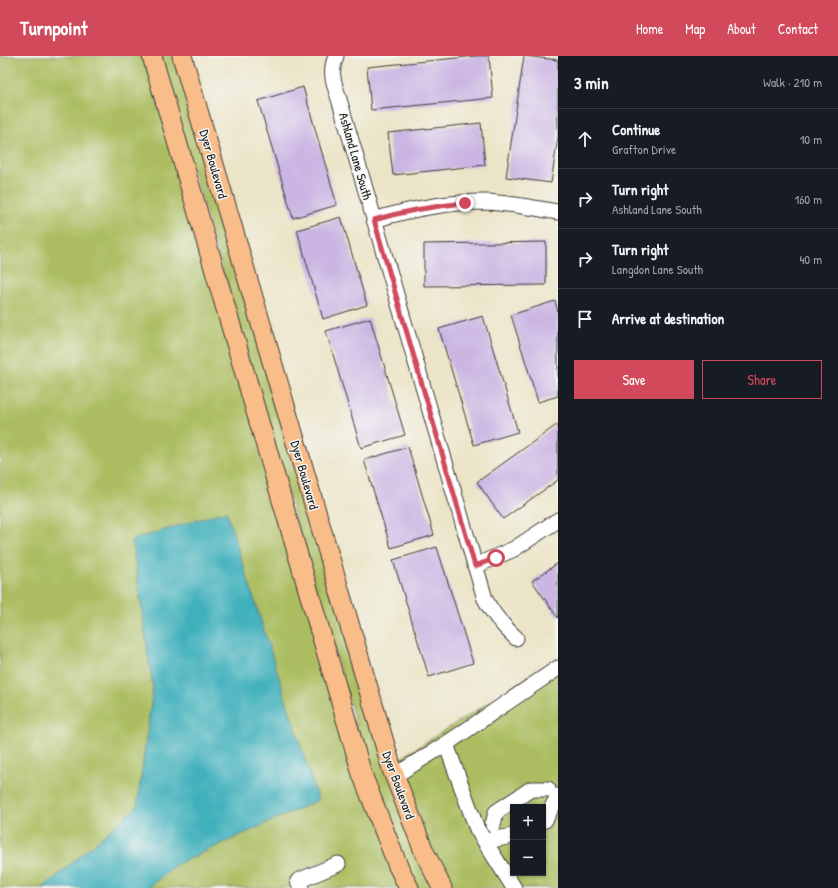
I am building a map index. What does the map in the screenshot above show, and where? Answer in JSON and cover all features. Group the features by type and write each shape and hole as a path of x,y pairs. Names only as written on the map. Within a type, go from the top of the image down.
{"main road":[{"path":"152,56 362,774 398,866 409,888"},
{"name":"Dyer Boulevard","path":"182,56 394,776 423,849 442,888"}],"street":[{"name":"Ashland Lane South","path":"336,56 332,69 333,80 340,99 475,566 490,610 505,628 516,638"},
{"path":"374,220 412,210 465,203 486,202 558,212"},
{"path":"475,566 514,549 558,520"},
{"path":"394,776 446,744 558,668"},
{"path":"446,744 477,829 490,836 510,836"},
{"path":"514,888 490,836 496,812 530,789 556,792"},
{"path":"528,804 556,792"},
{"path":"546,807 556,792"},
{"path":"490,836 510,815"},
{"path":"490,836 510,827"},
{"path":"490,836 510,832"},
{"path":"301,888 298,881 338,864"}],"green space":[{"path":"0,56 143,56 400,888 310,888 309,886 348,868 340,854 294,874 290,884 292,888 148,888 175,865 318,800 132,540 153,688 137,807 43,888 0,888"},
{"path":"160,56 174,56 434,888 418,888 405,864 370,772"},
{"path":"558,659 558,888 451,888 430,847 398,760"}],"water":[{"path":"226,511 318,800 175,865 148,888 43,888 137,807 153,688 132,540"}],"building":[{"path":"489,56 493,98 371,110 367,67"},
{"path":"524,56 558,60 558,137 551,183 506,177"},
{"path":"303,87 337,205 293,218 258,101"},
{"path":"481,123 485,165 393,175 388,133"},
{"path":"341,217 367,305 323,319 297,230"},
{"path":"546,242 546,285 424,286 424,244"},
{"path":"555,301 558,312 558,396 538,402 511,315"},
{"path":"483,316 518,432 474,445 439,329"},
{"path":"370,318 405,435 361,448 326,331"},
{"path":"558,424 558,480 503,519 477,482"},
{"path":"408,447 434,535 391,548 364,460"},
{"path":"437,547 473,663 429,677 393,560"},
{"path":"558,563 558,618 532,581"}],"route":[{"path":"465,203 431,206 374,220 475,566 496,558"}]}
